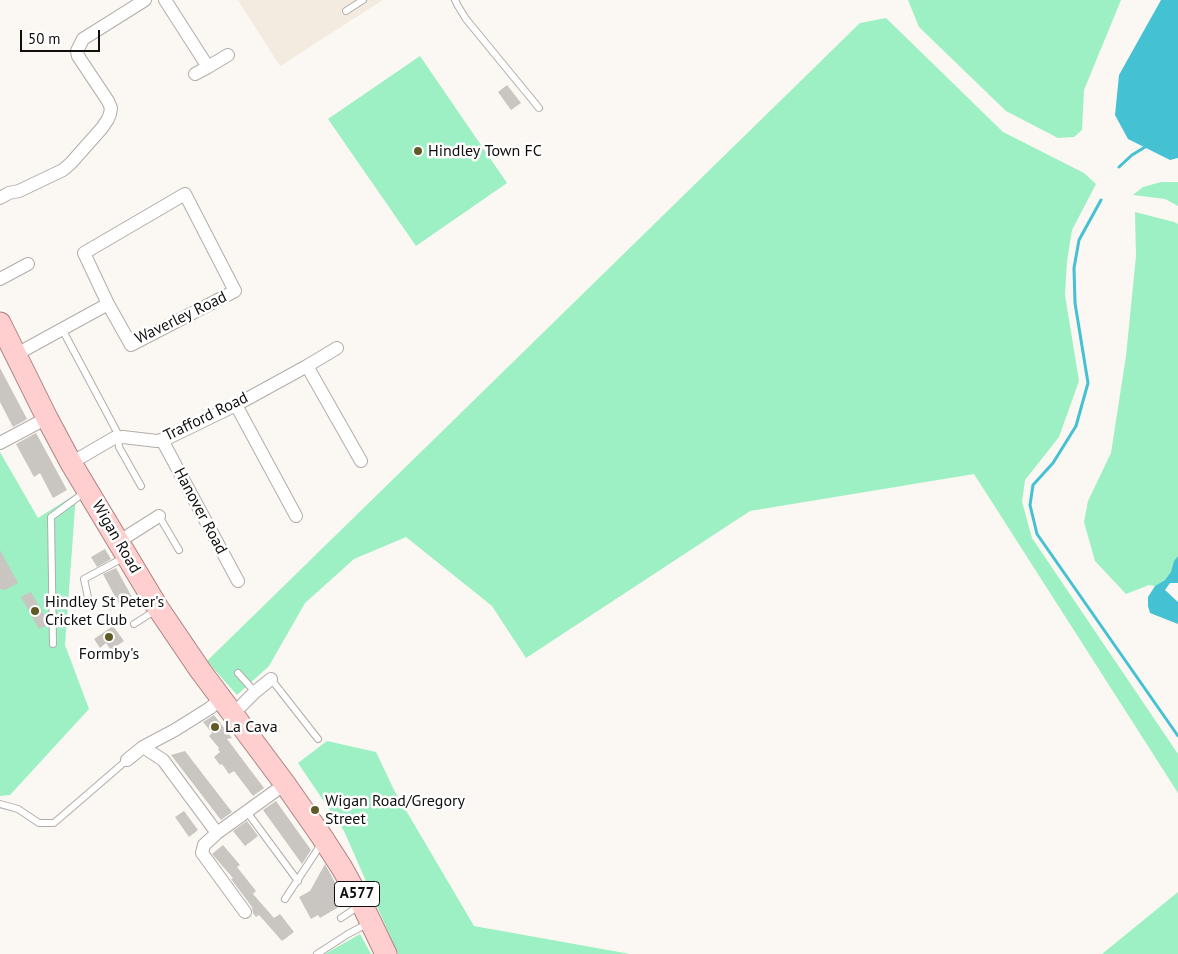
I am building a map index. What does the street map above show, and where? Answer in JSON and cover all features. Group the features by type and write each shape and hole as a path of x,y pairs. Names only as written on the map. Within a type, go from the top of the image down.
{"highway":[{"name":"Wigan Road","path":"0,323 9,350 71,462 158,608 200,670 322,837"},
{"name":"A577","path":"322,837 342,868 386,954"}],"street":[{"path":"0,198 63,170 102,128 110,114 111,108 78,56 79,44 83,39 145,0"},
{"path":"165,0 208,67"},
{"path":"195,74 228,55"},
{"name":"Waverley Road","path":"185,194 235,291 131,346 108,304 84,253 185,194"},
{"path":"0,279 28,264"},
{"path":"9,350 62,329 108,304"},
{"name":"Trafford Road","path":"118,437 162,440 236,405 336,348"},
{"path":"307,366 362,460"},
{"path":"236,405 296,515"},
{"path":"0,443 47,418"},
{"path":"71,462 118,437"},
{"name":"Hanover Road","path":"162,440 236,583"},
{"path":"122,549 159,516"},
{"path":"127,760 143,747 210,708 240,707 272,679"},
{"path":"143,747 163,760 217,833"},
{"path":"245,912 202,853 204,845 217,833 285,784"}],"lane":[{"path":"346,11 363,0"},
{"path":"455,0 466,19 539,108"},
{"path":"62,329 117,432 119,447 141,486"},
{"path":"53,644 51,517 88,490"},
{"path":"159,516 179,550"},
{"path":"89,602 84,579 122,549"},
{"path":"134,624 158,608"},
{"path":"238,673 255,692"},
{"path":"272,679 318,739"},
{"path":"0,804 18,809 39,823 54,824 127,760"},
{"path":"246,812 298,880"},
{"path":"285,899 318,849 322,837"},
{"path":"341,918 366,913"},
{"path":"317,954 348,934 366,913"}],"shaded area":[{"path":"238,0 383,0 280,66"}],"green space":[{"path":"908,0 1121,0 1084,90 1082,130 1074,137 1058,138 1006,111 919,27"},
{"path":"886,18 1003,132 1084,173 1096,184 1072,230 1067,261 1065,295 1079,381 1059,437 1025,480 1022,502 1032,538 1178,754 1178,793 974,474 750,511 526,658 492,606 406,537 354,559 305,603 269,666 237,695 207,661 860,23"},
{"name":"Hindley Town FC","path":"420,56 507,183 416,246 328,119"},
{"path":"1161,182 1178,182 1178,206 1165,199 1133,195 1143,187"},
{"path":"1135,212 1178,224 1178,556 1174,561 1172,572 1165,580 1155,586 1149,585 1126,594 1095,561 1084,522 1088,501 1111,453 1126,356 1136,256"},
{"path":"0,452 38,518 76,494 65,645 89,709 10,795 0,796"},
{"path":"327,741 376,752 394,790 474,926 630,954 398,954 344,831 298,763"},
{"path":"1178,892 1178,954 1102,954"},
{"path":"360,934 371,954 325,954"}],"water":[{"path":"1161,0 1178,0 1178,158 1170,160 1128,139 1115,115 1119,75"},
{"path":"1178,556 1178,583 1170,583 1165,590 1178,602 1178,624 1150,613 1148,597 1155,586 1165,580 1171,572 1174,561"}],"building":[{"path":"507,85 521,103 511,110 498,92"},
{"path":"0,368 27,419 13,427 0,402"},
{"path":"36,433 67,490 53,498 40,473 34,477 16,444"},
{"path":"105,549 111,559 97,567 91,557"},
{"path":"0,550 18,583 5,590 0,589"},
{"path":"116,568 133,599 120,606 103,574"},
{"name":"Hindley St Peter's Cricket Club","path":"31,592 48,622 48,625 39,629 21,597"},
{"name":"Formby's","path":"113,626 124,641 111,650 106,643 100,648 94,639"},
{"path":"214,715 232,738 227,739 264,788 253,796 234,771 229,774 214,757 220,752 219,748 209,736 212,733 203,722"},
{"path":"185,751 232,812 221,820 171,755"},
{"path":"276,801 311,850 302,864 263,810"},
{"path":"184,811 198,830 189,837 175,817"},
{"path":"247,821 258,836 245,846 233,831"},
{"path":"223,845 240,865 237,867 256,891 253,894 274,918 280,914 294,932 282,941 259,915 256,917 252,907 231,879 233,878 212,854"},
{"path":"325,864 344,899 342,905 320,918 318,915 311,919 299,897 310,891"}],"waterway":[{"path":"1119,167 1132,155 1145,147"},
{"path":"1101,200 1079,240 1074,268 1075,303 1088,383 1076,426 1053,463 1033,485 1030,505 1037,534 1178,736"}],"place":[{"name":"Hindley Town FC","path":"418,151"},
{"name":"Hindley St Peter's Cricket Club","path":"35,611"},
{"name":"Formby's","path":"109,637"},
{"name":"La Cava","path":"215,727"},
{"name":"Wigan Road/Gregory Street","path":"315,810"}]}
